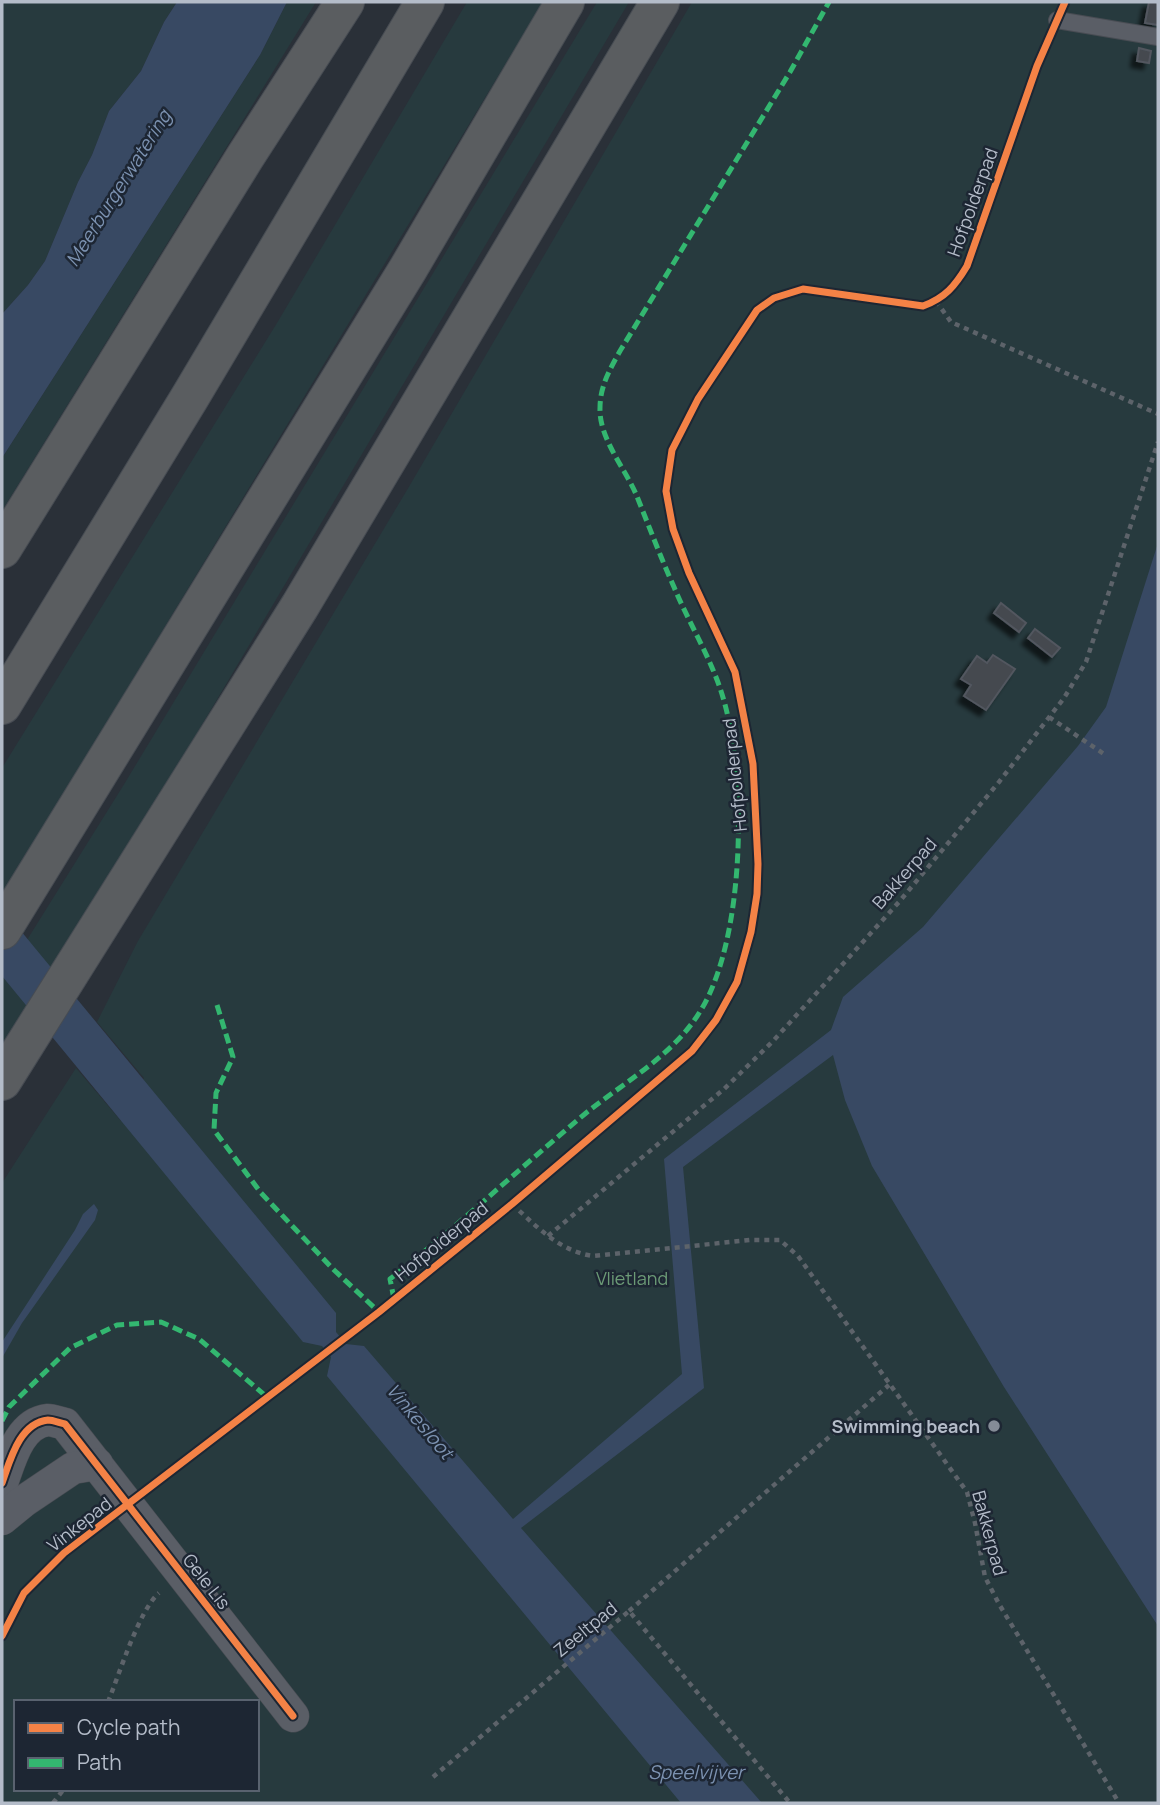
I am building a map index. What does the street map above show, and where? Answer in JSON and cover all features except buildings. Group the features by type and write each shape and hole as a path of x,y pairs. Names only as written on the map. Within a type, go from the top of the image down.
{"highway":[{"path":"2,549 245,157 345,2"},
{"path":"2,705 190,397 425,2"},
{"path":"2,930 408,269 565,2"},
{"path":"2,1081 300,606 660,2"}],"street":[{"name":"Gele Lis","path":"2,1483 23,1434 34,1425 49,1420 65,1424 293,1716"},
{"path":"2,1519 73,1468 97,1464"}],"lane":[{"path":"1056,20 1158,37"}],"path":[{"path":"923,306 944,295"},
{"path":"936,301 951,323 1158,414"},
{"path":"1049,717 1107,756"},
{"path":"629,1611 889,1385"},
{"path":"109,1700 153,1598 180,1573"}],"green space":[{"path":"2,2 177,2 164,22 141,71 109,111 45,261 2,314"},
{"path":"287,2 316,2 2,511 2,458 260,55"},
{"path":"467,2 543,2 2,896 2,768 277,323"},
{"path":"597,2 629,2 144,823 2,1046 2,980 123,786"},
{"name":"Vlietland","path":"692,2 1158,2 1158,1803 2,1803 2,1183 76,1068 121,1121 144,1078 97,1022 138,941 410,485"}],"water":[{"name":"Meerburgerwatering","path":"177,2 287,2 260,55 2,458 2,314 45,261 109,111 141,71 164,22"},
{"path":"1158,543 1158,1626 1004,1387 872,1166 845,1100 833,1055 683,1167 704,1388 521,1528 762,1803 681,1803 327,1376 331,1357 322,1346 303,1342 2,976 2,908 336,1313 336,1332 346,1344 364,1346 513,1519 682,1374 664,1159 831,1030 843,997 923,927 1078,746 1106,707"},
{"path":"94,1204 98,1210 95,1220 22,1323 2,1358 2,1342 83,1214"}],"marked path":[{"path":"394,1299 390,1279 586,1113 677,1041 701,1010 716,978 727,940 738,852 735,762 729,722 710,662 680,600 633,488 604,432 600,400 606,378 620,351 790,72 829,2"},
{"path":"217,1005 233,1057 216,1093 214,1130 261,1193 334,1270 379,1312"},
{"path":"2,1421 9,1407 70,1348 117,1325 161,1322 199,1339 267,1397"}],"cycle path":[{"name":"Hofpolderpad","path":"2,1636 24,1593 64,1553 379,1312 512,1204 692,1051 716,1020 737,982 751,932 757,894 753,764 735,672 689,573 673,529 666,491 672,450 698,399 757,310 774,298 803,289 923,306 943,295 954,285 967,266 1037,66 1065,2"},
{"name":"Vinkepad","path":"2,1483 17,1444 30,1428 48,1420 65,1424 293,1716"}],"place":[{"name":"Swimming beach","path":"994,1426"}],"water label":[{"name":"Vinkesloot","path":"420,1421"},
{"name":"Speelvijver","path":"696,1772"}]}
